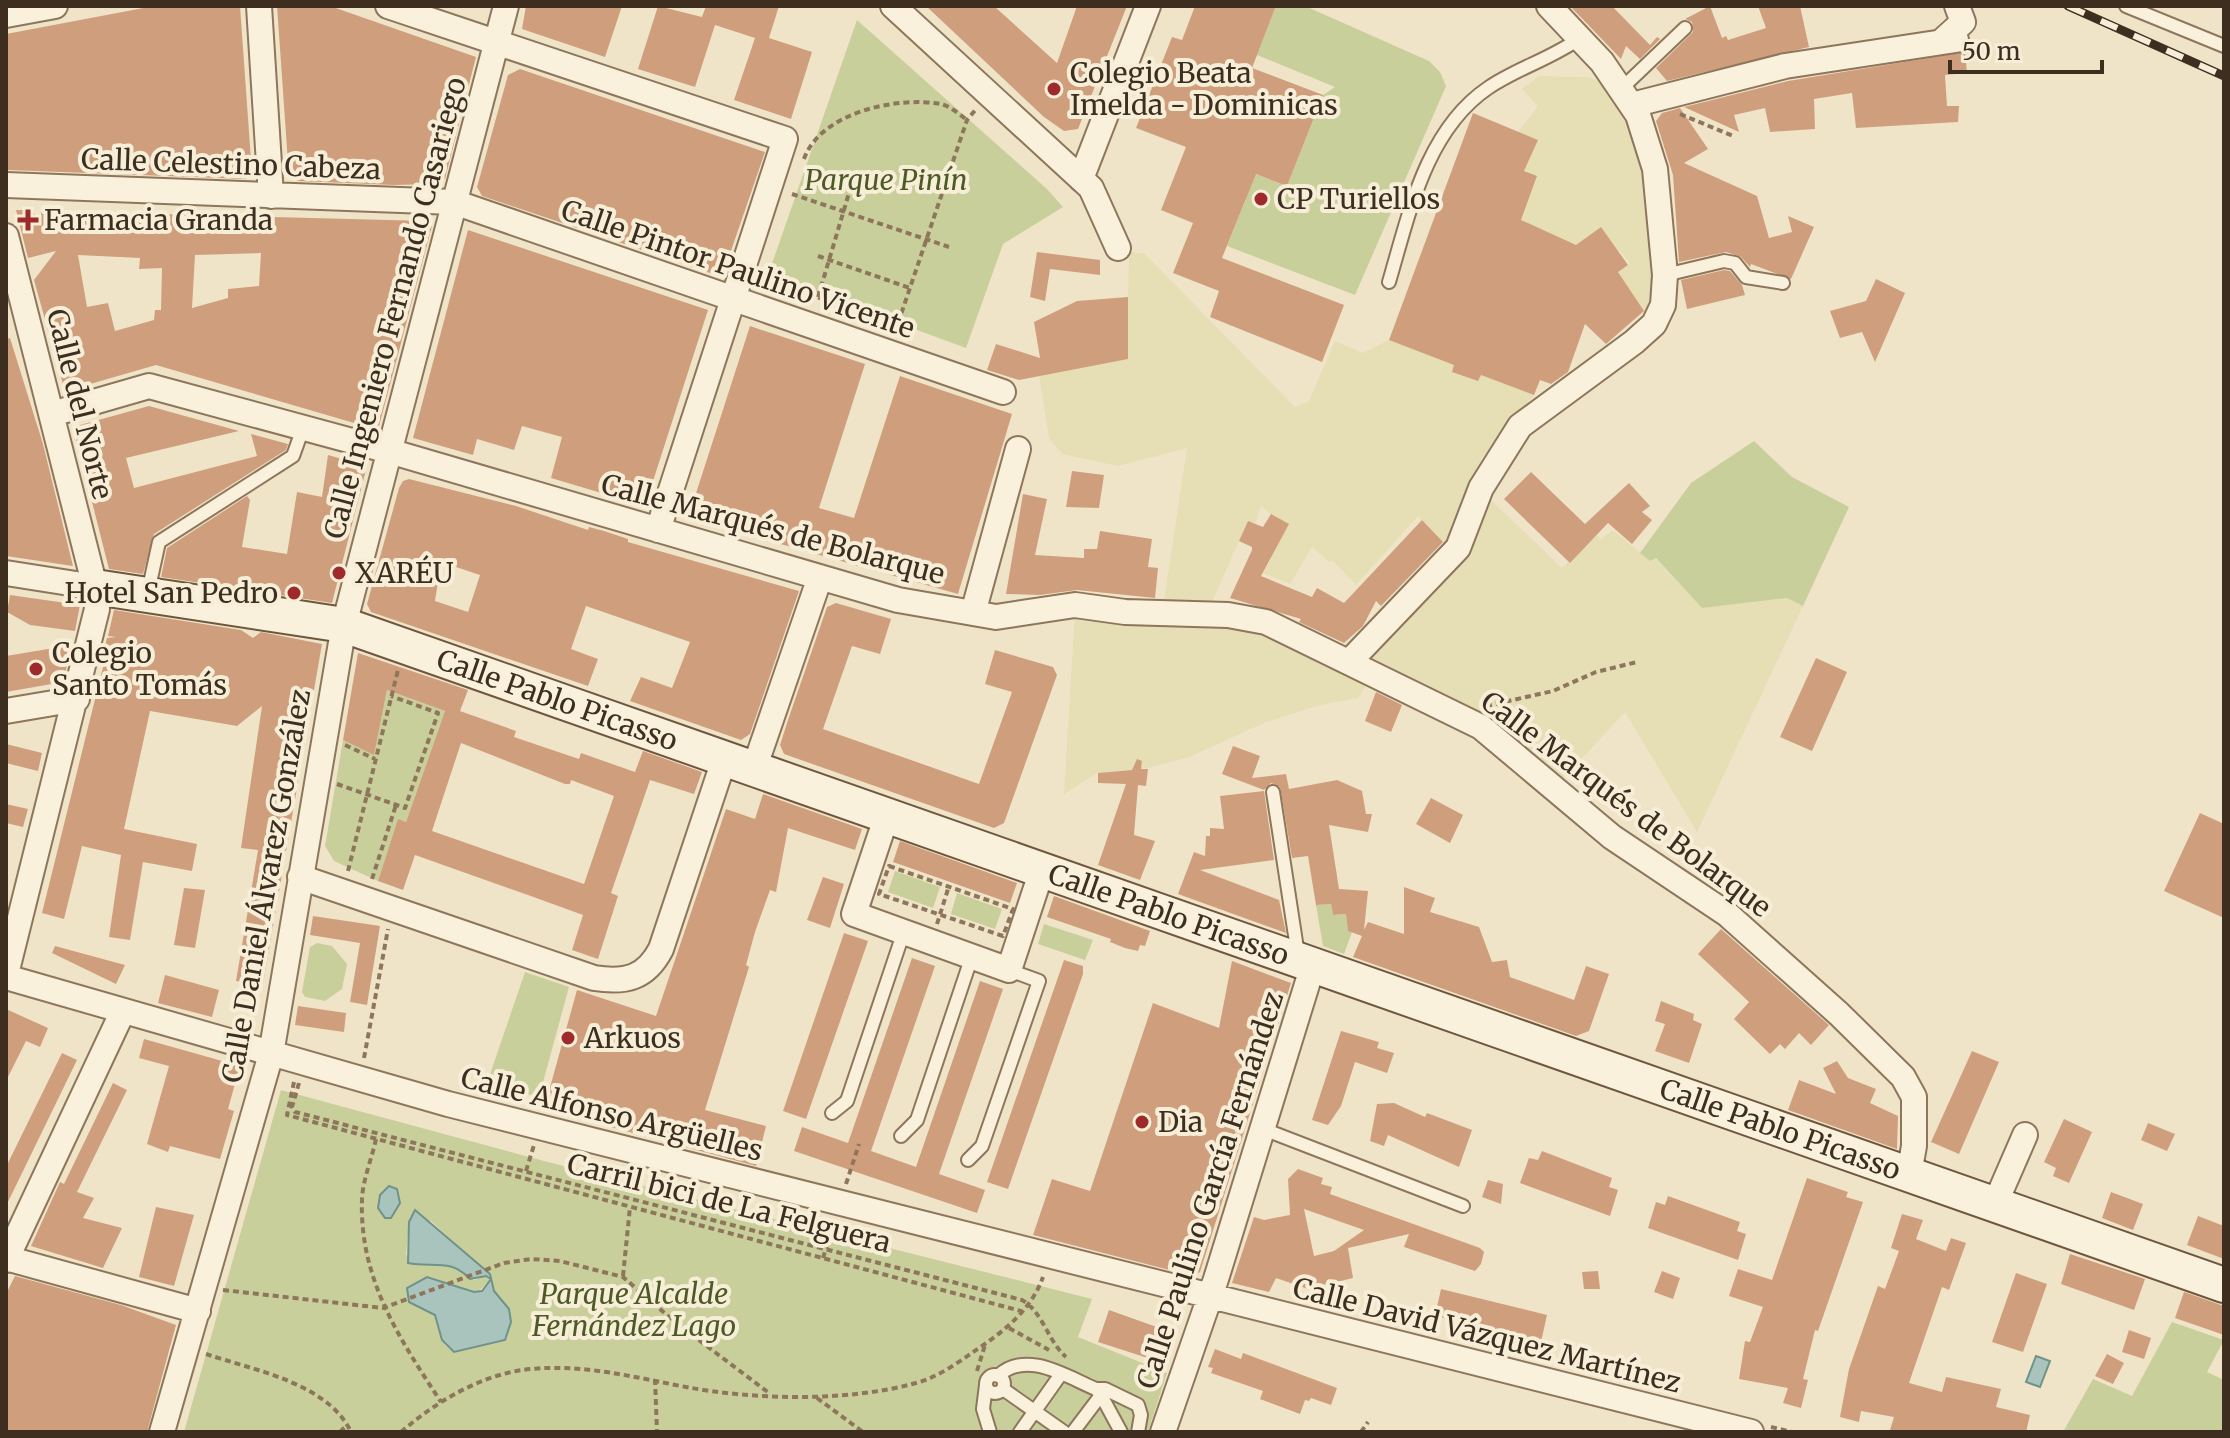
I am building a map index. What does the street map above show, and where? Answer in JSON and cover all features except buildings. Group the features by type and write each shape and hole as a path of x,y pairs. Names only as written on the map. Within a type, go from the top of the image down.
{"street":[{"path":"6,15 55,6"},
{"path":"259,6 271,196"},
{"path":"388,6 785,139 658,530"},
{"name":"Calle Ingeniero Fernando Casariego","path":"344,625 506,6"},
{"path":"893,6 1091,188 1118,248"},
{"path":"1081,179 1148,6"},
{"path":"1349,662 1458,548 1488,475 1520,426 1654,324 1663,305 1665,275 1655,169 1633,98 1549,6"},
{"path":"1633,98 1785,66 1948,41 1963,22 1957,6"},
{"name":"Calle Celestino Cabeza","path":"6,185 454,202"},
{"name":"Calle Pintor Paulino Vicente","path":"454,202 736,287 758,307 1003,392"},
{"name":"Calle del Norte","path":"6,236 12,284 52,414 95,587 97,609 6,976"},
{"name":"Calle Marqués de Bolarque","path":"52,414 149,386 389,451 898,600 996,617 1075,605 1125,612 1228,615 1266,622 1481,727 1547,779 1612,837 1727,914 1839,1014 1903,1077 1914,1097 1914,1146 1909,1174"},
{"path":"973,613 1018,449"},
{"path":"6,573 95,587"},
{"path":"300,877 334,886 594,978 618,982 632,979 654,963 661,949 820,577"},
{"name":"Calle Pablo Picasso","path":"95,587 344,625 2224,1285"},
{"name":"Calle Daniel Álvarez González","path":"162,1432 210,1298 271,1054 344,625"},
{"path":"6,711 77,699"},
{"path":"887,815 854,914 1009,970 1042,870"},
{"name":"Calle Paulino García Fernández","path":"1163,1432 1263,1129 1306,963"},
{"name":"Calle Alfonso Argüelles","path":"6,976 301,1063 539,1128 1208,1296"},
{"path":"123,1011 6,1259 210,1298"},
{"path":"1995,1204 2025,1135"},
{"name":"Calle David Vázquez Martínez","path":"1208,1296 1722,1428 1756,1428"}],"lane":[{"path":"2126,6 2224,46"},
{"path":"1633,98 1685,28"},
{"path":"1389,282 1415,195 1449,123 1488,88 1559,53 1580,38"},
{"path":"1665,275 1724,261 1735,263 1746,277 1783,283"},
{"path":"148,595 159,542 293,456 303,428"},
{"path":"1273,792 1306,963"},
{"path":"832,1113 847,1101 904,931"},
{"path":"901,1136 917,1120 972,956"},
{"path":"968,1160 982,1146 1039,981 1009,970"},
{"path":"1263,1129 1463,1206"},
{"path":"990,1432 983,1409 988,1378 1020,1364 1038,1365 1099,1392 1121,1432"},
{"path":"1020,1432 1061,1374"},
{"path":"986,1385 997,1393 1003,1389 1005,1382 998,1376"},
{"path":"1003,1389 1064,1432"},
{"path":"1073,1432 1099,1392 1105,1389 1138,1405 1138,1432"}],"path":[{"path":"888,352 967,120 989,94"},
{"path":"1633,98 1733,136"},
{"path":"801,168 810,142 827,128 878,108 902,104 945,104 967,120"},
{"path":"787,208 796,181"},
{"path":"818,297 846,213 849,193"},
{"path":"792,194 949,247"},
{"path":"818,256 910,288"},
{"path":"758,307 770,263"},
{"path":"736,287 765,276 896,327"},
{"path":"334,886 340,870 347,872 404,646"},
{"path":"1462,717 1465,711 1553,691 1596,672 1637,662"},
{"path":"317,777 405,808 438,713 391,696"},
{"path":"325,735 375,759"},
{"path":"366,897 396,805"},
{"path":"889,866 949,886 1013,909 1003,936 879,894 889,866"},
{"path":"931,941 949,886"},
{"path":"355,1066 363,1059 393,907"},
{"path":"301,1063 287,1115 1021,1311"},
{"name":"Carril bici de La Felguera","path":"301,1063 292,1107 295,1112 1028,1303"},
{"path":"524,1178 539,1128"},
{"path":"376,1139 362,1196 364,1240 383,1308 441,1402"},
{"path":"623,1277 631,1233 630,1207"},
{"path":"401,1432 441,1402 481,1382 527,1369 577,1367 689,1387 815,1397 915,1384 934,1376 1009,1328 1039,1287 1050,1255"},
{"path":"210,1298 383,1308 490,1267 531,1259 560,1261 623,1277 686,1332 771,1395"},
{"path":"1028,1303 1036,1310 1059,1351 1078,1362"},
{"path":"206,1340 203,1353 314,1394 331,1404 351,1432"},
{"path":"655,1379 657,1432"},
{"path":"815,1397 863,1432"},
{"path":"1361,1432 1368,1422"},
{"path":"340,1432 347,1425"},
{"path":"1756,1428 1792,1432"}],"shaded area":[{"path":"1539,76 1589,77 1607,86 1632,126 1647,186 1656,279 1649,320 1618,272 1630,263 1620,251 1576,246 1521,220 1537,177 1524,171 1538,140 1518,132 1538,106 1522,89"},
{"path":"1129,252 1145,254 1295,407 1309,401 1335,341 1363,353 1389,340 1534,395 1482,458 1460,509 1456,532 1446,545 1418,516 1356,585 1332,560 1329,562 1312,547 1290,584 1263,573 1270,561 1271,514 1261,506 1255,524 1248,521 1211,604 1164,601 1187,448 1118,466 1062,454 1049,438 1039,375 1127,359"},
{"path":"1490,499 1562,568 1596,535 1601,539 1613,530 1650,561 1655,558 1702,608 1787,598 1803,606 1697,832 1625,712 1561,781 1370,665 1368,657 1474,533"},
{"path":"1075,613 1116,619 1124,624 1239,622 1367,684 1358,698 1320,705 1266,722 1189,757 1148,768 1097,773 1064,794"}],"green space":[{"path":"1276,6 1305,6 1429,61 1440,72 1446,86 1355,295 1227,246 1246,199 1245,170 1287,186 1323,95 1335,87 1257,55"},
{"name":"Parque Pinín","path":"857,20 1047,189 1063,207 1003,244 966,348 768,275"},
{"path":"1754,441 1792,477 1849,507 1803,606 1787,598 1702,608 1656,558 1650,561 1640,553 1691,483"},
{"path":"387,690 445,711 406,822 398,820 378,881 334,861 325,846 343,740 374,754"},
{"path":"895,871 940,887 933,908 888,892"},
{"path":"957,893 1002,909 995,929 951,914"},
{"path":"1331,904 1333,915 1346,914 1348,930 1352,932 1344,954 1323,946 1316,905"},
{"path":"1044,924 1093,940 1085,960 1038,944"},
{"path":"317,943 332,946 347,964 342,989 325,1001 305,997 302,992 310,947"},
{"path":"525,972 569,987 539,1097 487,1083"},
{"name":"Parque Alcalde Fernández Lago","path":"281,1090 544,1161 1092,1299 1078,1337 1167,1373 1148,1432 184,1432","holes":["431,1221 492,1278 493,1289 511,1322 501,1342 477,1344 454,1352 445,1345 435,1315 409,1302 407,1291 422,1280 431,1280 478,1292 491,1279 486,1276 474,1280 449,1265 413,1259 406,1255 408,1233"]},
{"path":"2172,1322 2224,1340 2207,1372 2224,1380 2224,1432 2063,1432 2093,1379 2132,1396"}],"water":[{"path":"389,1186 397,1189 400,1203 391,1218 385,1218 378,1208 380,1195"},
{"path":"415,1210 490,1274 494,1291 509,1309 511,1322 505,1340 454,1352 442,1340 435,1315 409,1302 407,1288 427,1277 474,1292 482,1291 491,1279 486,1276 470,1279 463,1272 448,1266 408,1263 409,1222"},
{"path":"2036,1356 2050,1361 2040,1387 2026,1382"}],"railway":[{"path":"2068,6 2224,76"}],"place":[{"name":"Colegio Beata Imelda - Dominicas","path":"1054,89"},
{"name":"CP Turiellos","path":"1261,199"},
{"name":"Farmacia Granda","path":"28,220"},
{"name":"XARÉU","path":"339,573"},
{"name":"Hotel San Pedro","path":"294,593"},
{"name":"Colegio Santo Tomás","path":"36,669"},
{"name":"Arkuos","path":"568,1038"},
{"name":"Dia","path":"1142,1122"}]}
